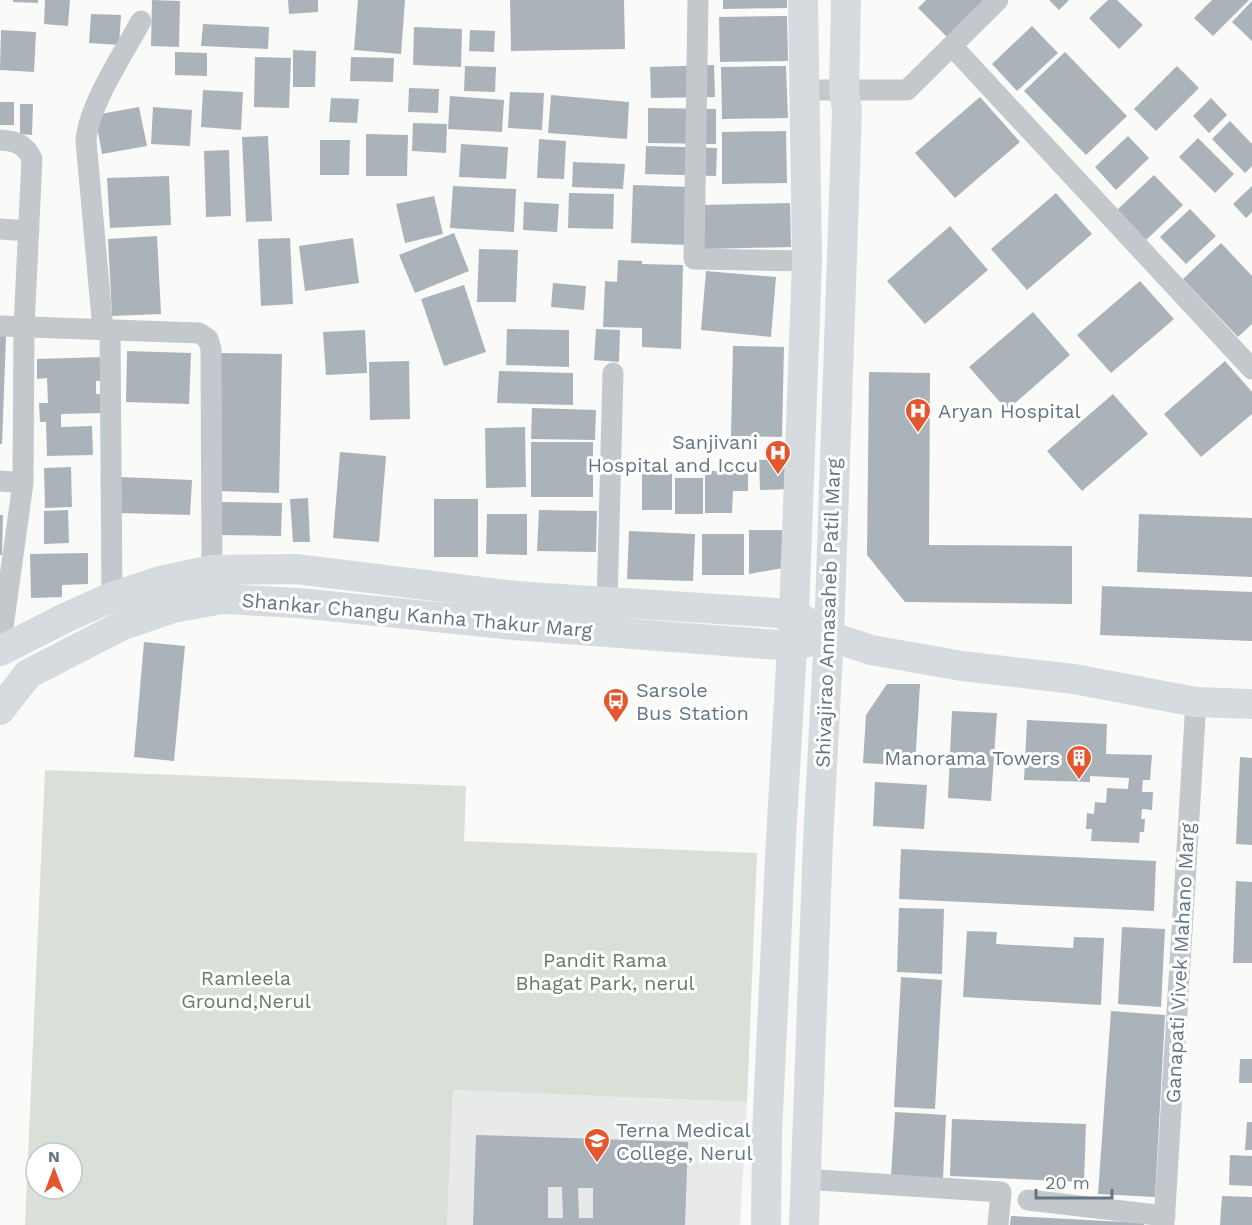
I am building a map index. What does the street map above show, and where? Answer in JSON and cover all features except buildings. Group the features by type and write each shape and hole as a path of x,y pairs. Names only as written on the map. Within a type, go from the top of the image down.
{"main road":[{"name":"Shivajirao Annasaheb Patil Marg","path":"766,1225 781,838 794,614 807,261 802,0"},
{"name":"Shivajirao Annasaheb Patil Marg","path":"804,1225 804,1179 829,636 847,110 844,91 846,0"},
{"name":"Shankar Changu Kanha Thakur Marg","path":"0,650 67,616 112,597 160,581 212,570 296,569 515,596 794,614 829,636 872,650 962,666 1074,679 1196,702 1252,704"},
{"path":"294,603 296,569"},
{"name":"Shankar Changu Kanha Thakur Marg","path":"0,710 28,674 123,625 173,609 222,599 294,603 514,625 792,645 829,636"},
{"path":"0,650 28,674"}],"street":[{"path":"698,0 694,258 807,261"},
{"path":"803,90 907,90 998,0"},
{"path":"112,597 107,330 86,141 87,129 101,95 141,21"},
{"path":"952,46 1252,369"},
{"path":"0,140 15,141 27,149 32,159 24,327 23,483 0,650"},
{"path":"0,230 28,231"},
{"path":"0,326 199,333 208,339 211,349 212,570"},
{"path":"607,603 613,373"},
{"path":"0,481 23,483"},
{"name":"Ganapati Vivek Mahano Marg","path":"1165,1221 1196,702"},
{"path":"804,1179 1001,1192 998,1225"},
{"path":"1028,1200 1165,1221"}],"shaded area":[{"name":"Terna Medical College, Nerul","path":"453,1090 747,1102 740,1225 447,1225"}],"green space":[{"name":"Ramleela Ground,Nerul","path":"45,770 466,786 464,841 757,853 747,1102 453,1090 447,1225 25,1225 26,1201 84,1201 84,1141 29,1141"}],"place":[{"name":"Aryan Hospital","path":"918,434"},
{"name":"Sanjivani Hospital and Iccu","path":"778,476"},
{"name":"Sarsole Bus Station","path":"616,724"},
{"name":"Manorama Towers","path":"1079,781"},
{"name":"Terna Medical College, Nerul","path":"597,1164"}],"park label":[{"name":"Pandit Rama Bhagat Park, nerul","path":"605,972"}]}
